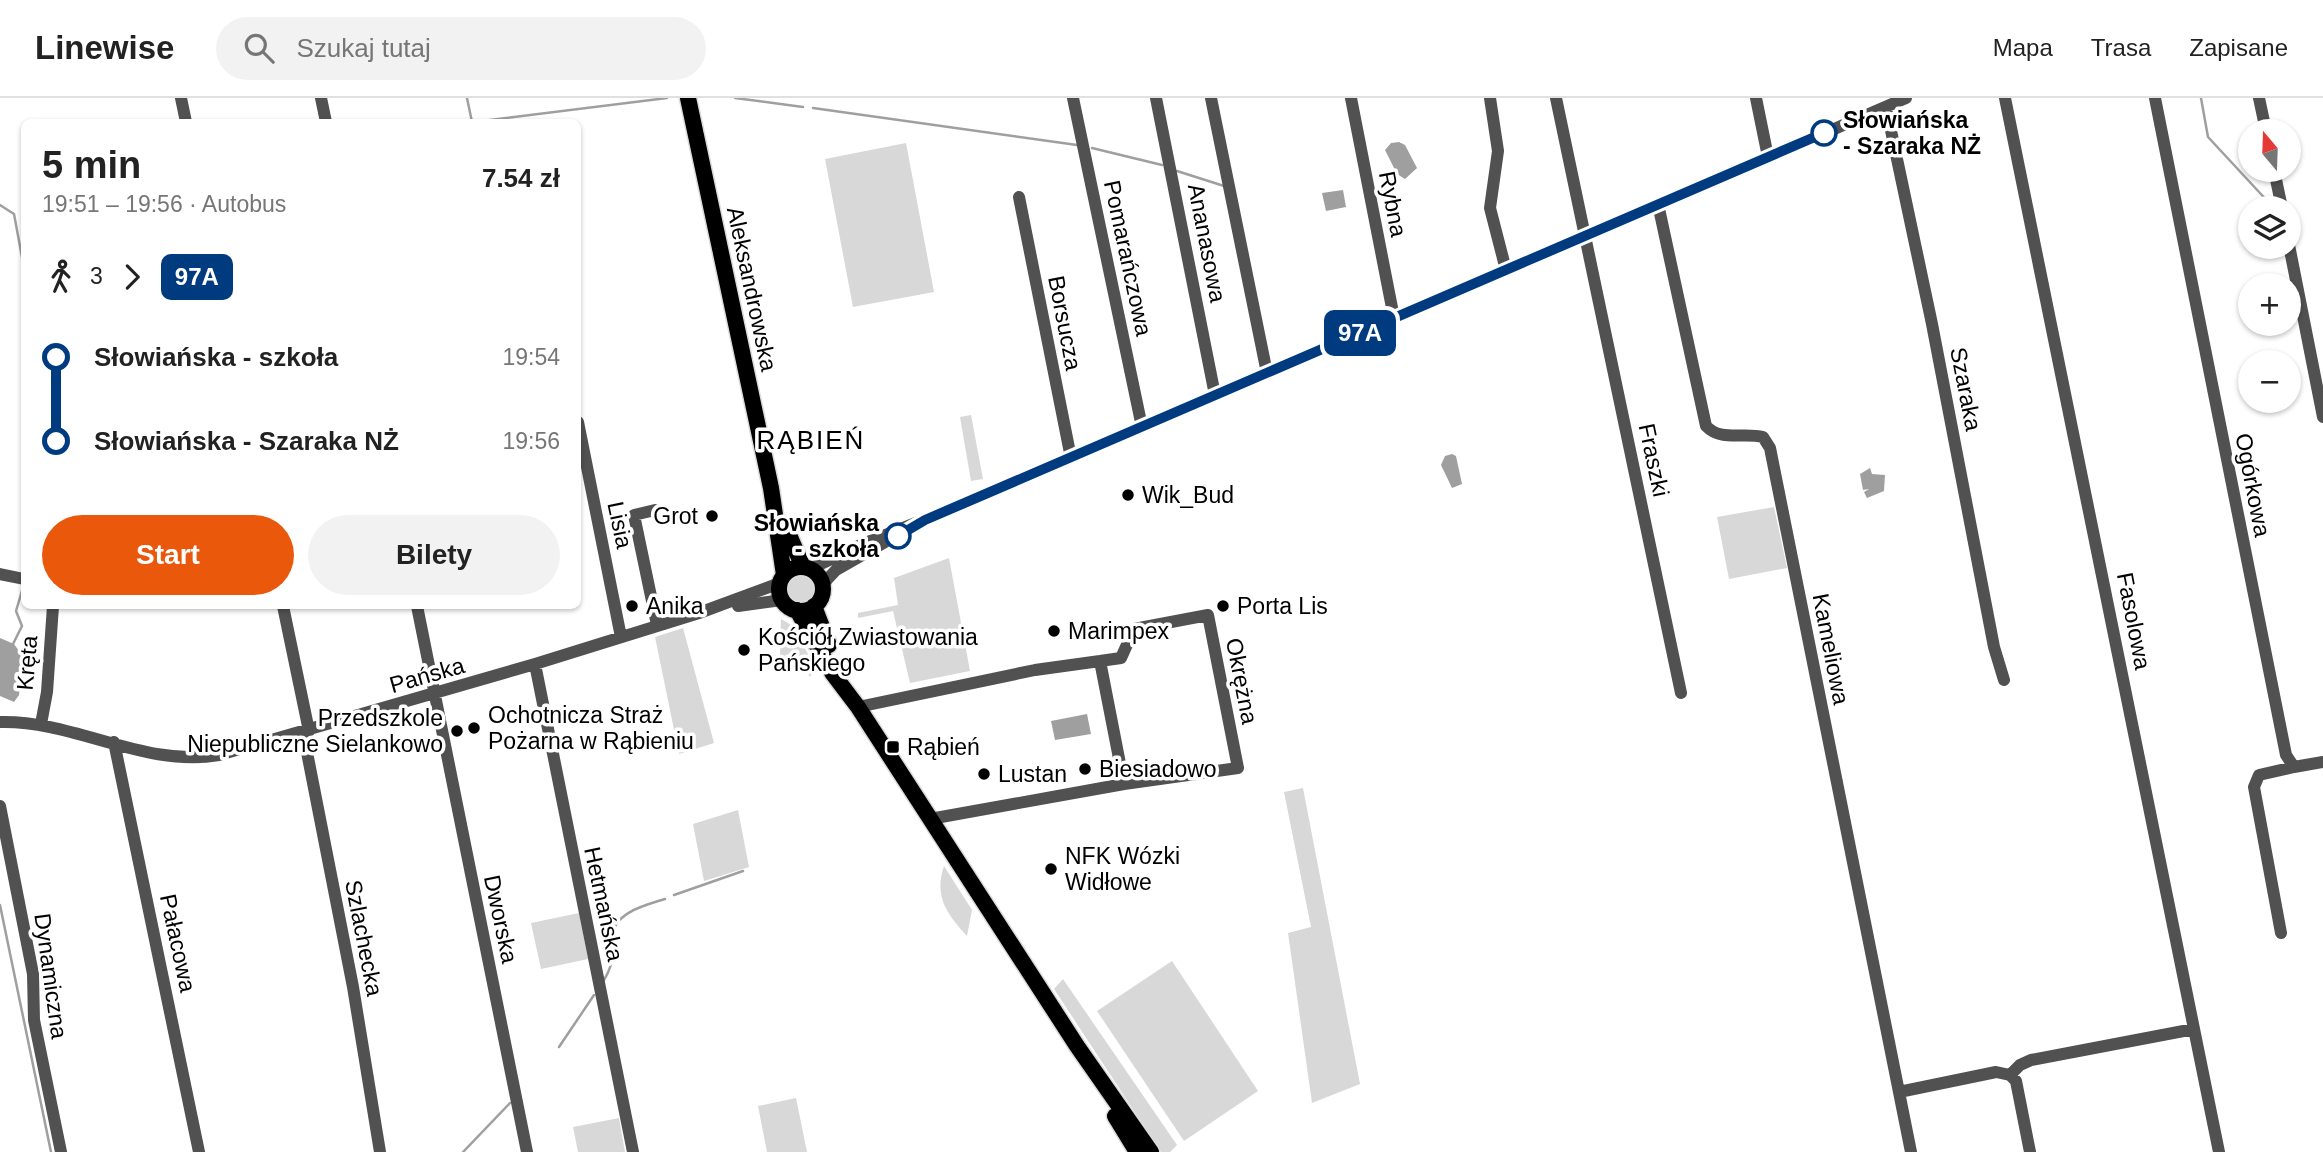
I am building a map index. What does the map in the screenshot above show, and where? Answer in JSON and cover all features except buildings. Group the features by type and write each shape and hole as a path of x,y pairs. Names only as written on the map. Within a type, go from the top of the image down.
{"main road":[{"name":"Aleksandrowska","path":"688,98 771,488 774,519 785,564 782,579"},
{"name":"Aleksandrowska","path":"771,488 792,548 807,568"},
{"path":"797,610 814,606 822,595 822,585 807,568 794,568 782,579 782,600 797,610 833,674 858,707 1077,1046 1151,1152"},
{"path":"814,606 824,635 858,707"},
{"path":"1077,1046 1137,1152"}],"street":[{"path":"181,98 185,119"},
{"path":"321,98 325,119"},
{"name":"Pomarańczowa","path":"1073,98 1142,427"},
{"name":"Ananasowa","path":"1156,98 1215,395"},
{"path":"1211,98 1267,373"},
{"name":"Rybna","path":"1351,98 1394,318"},
{"path":"1490,98 1498,150 1490,208 1506,270"},
{"name":"Fraszki","path":"1556,98 1681,693"},
{"path":"1756,98 1768,157"},
{"path":"807,568 1071,458 1906,98"},
{"name":"Fasolowa","path":"2005,98 2219,1152"},
{"name":"Ogórkowa","path":"2155,98 2286,755 2294,767"},
{"path":"2259,98 2263,119"},
{"name":"Szaraka","path":"1886,107 1932,324 1994,647 2004,680"},
{"name":"Borsucza","path":"1018,197 1071,458"},
{"name":"Kameliowa","path":"1658,204 1706,426 1720,436 1751,434 1763,437 1770,448 1911,1152"},
{"path":"2292,259 2323,417"},
{"name":"Lisia","path":"581,437 621,638"},
{"path":"656,510 634,515 657,625"},
{"path":"822,585 836,570 925,520"},
{"path":"0,574 21,578"},
{"name":"Pańska","path":"0,722 41,724 154,754 191,759 219,755 433,695 621,638 699,613 782,579"},
{"name":"Pańska","path":"699,613 782,600"},
{"name":"Kręta","path":"41,724 47,692 53,609"},
{"name":"Szlachecka","path":"284,609 353,987 380,1152"},
{"name":"Dworska","path":"418,609 527,1152"},
{"name":"Okrężna","path":"858,707 1035,670 1121,658 1134,629 1208,615 1238,768 1124,784 930,819"},
{"path":"1100,661 1124,784"},
{"name":"Hetmańska","path":"535,664 632,1152"},
{"name":"Pałacowa","path":"114,742 199,1152"},
{"path":"2281,933 2254,787 2259,775 2323,762"},
{"name":"Dynamiczna","path":"0,806 33,974 34,1020 61,1152"},
{"path":"2010,1075 2020,1065 2031,1060 2194,1029"},
{"path":"1899,1092 1996,1072 2010,1075 2016,1081 2030,1152"}],"shaded area":[{"path":"1399,142 1405,145 1417,168 1405,179 1397,174 1385,150 1391,143"},
{"path":"906,143 934,292 853,307 825,159"},
{"path":"1343,190 1346,207 1326,211 1322,193"},
{"path":"971,415 983,479 971,481 960,417"},
{"path":"1445,456 1456,456 1462,484 1452,488 1441,465"},
{"path":"1870,468 1872,474 1885,475 1884,491 1867,498 1864,492 1869,489 1863,490 1860,474"},
{"path":"1774,507 1787,568 1729,579 1717,517"},
{"path":"949,558 970,671 910,683 893,611 858,618 858,613 898,605 894,578"},
{"path":"801,574 811,578 815,588 811,598 801,602 791,598 787,588 791,578"},
{"path":"781,619 793,626 816,669 810,677 803,664 780,657"},
{"path":"683,628 714,743 679,754 655,637"},
{"path":"0,638 14,644 24,658 19,695 14,702 0,696"},
{"path":"1087,714 1091,734 1055,740 1051,721"},
{"path":"1303,788 1360,1084 1312,1103 1288,933 1311,927 1284,792"},
{"path":"738,810 749,867 704,881 693,824"},
{"path":"944,866 972,910 967,936 953,920 941,895"},
{"path":"579,913 588,959 541,969 531,923"},
{"path":"1172,961 1258,1091 1184,1141 1097,1011"},
{"path":"1063,979 1177,1145 1170,1152 1161,1152 1054,989"},
{"path":"796,1098 807,1152 767,1152 758,1106"},
{"path":"619,1118 625,1152 578,1152 573,1127"}],"waterway":[{"path":"467,98 471,119"},
{"path":"498,119 667,98"},
{"path":"735,98 803,107"},
{"path":"2201,98 2208,137 2263,196"},
{"path":"813,108 1077,145"},
{"path":"1092,148 1162,165"},
{"path":"1177,171 1224,186"},
{"path":"0,205 14,214 21,252"},
{"path":"12,646 22,626 16,611 21,594"},
{"path":"674,895 743,871"},
{"path":"604,980 611,963 612,937 618,921 632,911 665,899"},
{"path":"0,905 51,1152"},
{"path":"559,1047 594,995"},
{"path":"463,1152 510,1103"}],"bus line":[{"name":"97A","path":"898,536 925,520 1824,133"}],"place":[{"name":"Słowiańska - Szaraka NŻ","path":"1824,133"},
{"name":"Wik_Bud","path":"1128,495"},
{"name":"Grot","path":"712,516"},
{"name":"Słowiańska - szkoła","path":"898,536"},
{"name":"Anika","path":"632,606"},
{"name":"Porta Lis","path":"1223,606"},
{"name":"Marimpex","path":"1054,631"},
{"name":"Kościół Zwiastowania Pańskiego","path":"744,650"},
{"name":"Ochotnicza Straż Pożarna w Rąbieniu","path":"474,728"},
{"name":"Przedszkole Niepubliczne Sielankowo","path":"457,731"},
{"name":"Rąbień","path":"893,747"},
{"name":"Biesiadowo","path":"1085,769"},
{"name":"Lustan","path":"984,774"},
{"name":"NFK Wózki Widłowe","path":"1051,869"}],"district":[{"name":"RĄBIEŃ","path":"811,440"}]}
